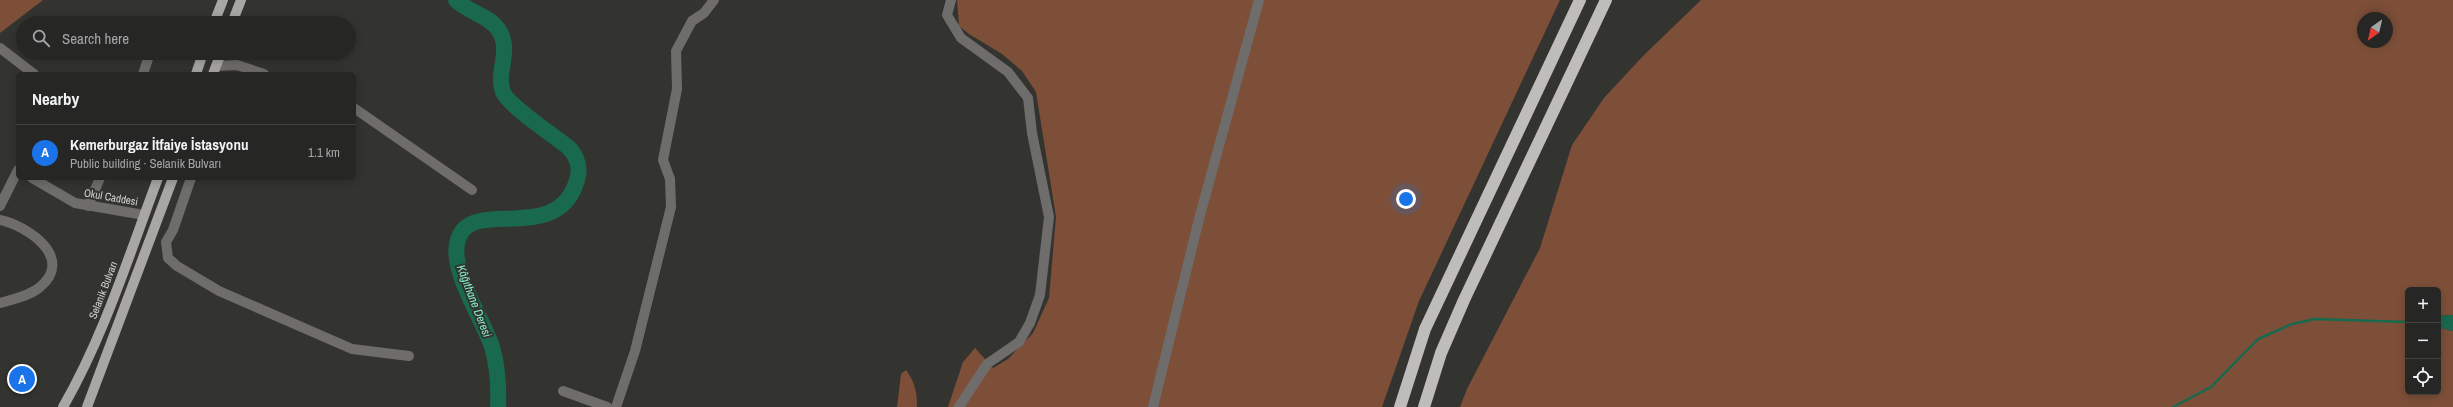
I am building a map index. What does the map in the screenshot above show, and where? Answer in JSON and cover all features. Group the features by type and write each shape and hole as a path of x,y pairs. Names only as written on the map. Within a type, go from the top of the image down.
{"highway":[{"path":"1400,407 1425,329 1580,0"},
{"path":"1424,407 1441,353 1464,300 1606,0"}],"main road":[{"path":"217,16 223,0"},
{"path":"235,16 241,0"},
{"path":"197,72 201,60"},
{"path":"215,70 219,60"},
{"name":"Selanik Bulvarı","path":"63,407 78,380 97,338 157,180"},
{"path":"87,407 172,180"}],"street":[{"path":"616,407 637,344 671,207 670,179 663,160 677,89 676,51 692,21 704,12 714,0"},
{"path":"951,0 947,15 962,38 1008,72 1028,98 1032,133 1049,217 1040,295 1030,323 1019,342 987,364 959,407"},
{"path":"1153,407 1199,219 1259,0"},
{"path":"0,48 31,72"},
{"path":"144,72 148,60"},
{"path":"215,70 246,72"},
{"path":"356,109 472,190"},
{"path":"0,206 16,174"},
{"name":"Okul Caddesi","path":"35,180 75,203 144,215"},
{"path":"88,206 99,180"},
{"path":"190,180 173,230 166,242 168,258 177,266 219,291 352,349 409,356"},
{"path":"0,220 25,229 43,243 52,258 51,273 40,287 0,304"},
{"path":"563,391 607,407"}],"shaded area":[{"path":"0,0 43,0 22,16 16,16 16,21 0,33"},
{"path":"957,0 1560,0 1419,301 1382,407 948,407 963,362 975,348 993,368 1008,359 1033,333 1049,298 1056,217 1036,92 1022,71 1002,54 969,34 959,26"},
{"path":"1701,0 2453,0 2453,315 2441,316 2441,287 2405,287 2405,395 2441,395 2441,328 2453,331 2453,407 1460,407 1467,389 1540,248 1572,145 1604,98 1643,56"},
{"path":"2453,315 2453,331 2441,328 2441,316"},
{"path":"906,370 915,387 917,407 897,407 901,374"}],"waterway":[{"name":"Kâğıthane Deresi","path":"456,0 466,8 489,20 498,29 504,45 501,76 503,92 513,105 568,147 576,158 579,171 577,180 568,199 555,210 539,216 488,220 474,223 463,230 457,242 457,256 460,272 492,347 496,362 498,377 498,407"},
{"path":"2173,407 2211,387 2258,339 2292,324 2315,319 2405,322"}],"place":[{"name":"Kemerburgaz İtfaiye İstasyonu","path":"22,379"}]}
